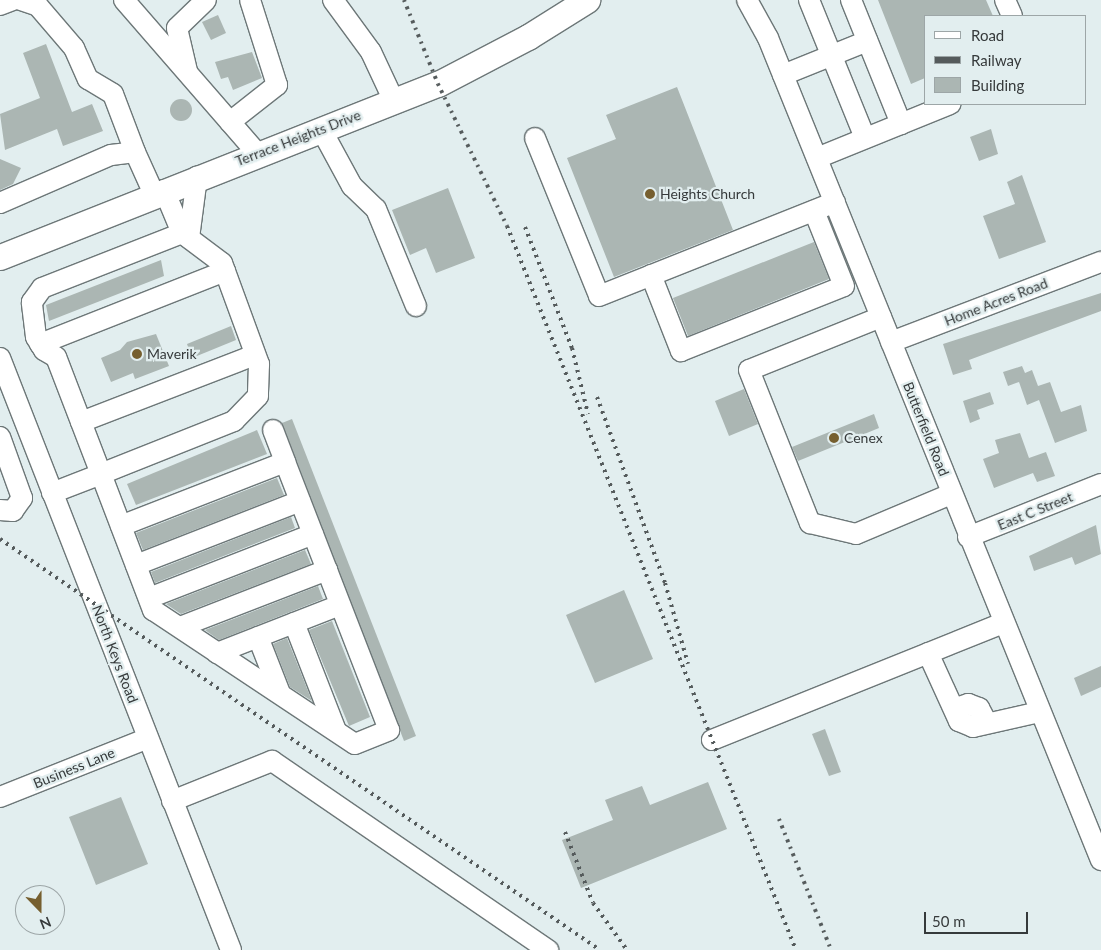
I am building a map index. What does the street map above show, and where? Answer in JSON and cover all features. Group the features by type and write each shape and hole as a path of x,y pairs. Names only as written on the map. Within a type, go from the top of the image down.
{"main road":[{"name":"Terrace Heights Drive","path":"0,256 438,84 528,37 587,0"}],"street":[{"path":"0,5 13,0"},
{"path":"21,0 38,6 74,48 88,79 113,94 135,152 186,236 222,263 255,355 260,380 258,396 248,411 52,493"},
{"path":"124,0 258,154"},
{"path":"187,73 177,28 206,0"},
{"path":"230,122 277,85 250,0"},
{"path":"333,0 372,52 394,101"},
{"name":"Butterfield Road","path":"747,0 783,75 968,537 1101,860"},
{"path":"809,0 865,138"},
{"path":"851,0 901,124"},
{"path":"1005,0 1012,15"},
{"path":"783,75 867,41"},
{"path":"816,158 948,105"},
{"path":"321,129 352,186 376,210 416,306"},
{"path":"535,138 600,296 835,202"},
{"path":"0,203 111,155 135,152"},
{"path":"186,236 196,178"},
{"path":"651,275 682,351 835,290 844,286 814,210"},
{"path":"186,236 42,288 32,302 40,344 56,357 153,610 355,744 389,730 272,430"},
{"name":"Home Acres Road","path":"891,342 1101,262"},
{"path":"40,344 225,271"},
{"path":"881,317 749,370 810,523 856,534 951,494"},
{"path":"81,422 255,355"},
{"name":"North Keys Road","path":"0,358 231,950"},
{"path":"0,510 13,512 22,498 17,479 1,444"},
{"path":"121,526 285,462"},
{"path":"17,479 43,469"},
{"name":"East C Street","path":"968,537 1101,484"},
{"path":"136,565 300,501"},
{"path":"149,598 313,534"},
{"path":"180,627 327,570"},
{"path":"217,653 340,605"},
{"path":"294,623 336,731"},
{"path":"712,740 1003,623"},
{"path":"258,637 280,694"},
{"path":"928,653 947,699 956,708 959,721 973,727 986,721 1039,712"},
{"name":"Business Lane","path":"0,797 148,738"},
{"path":"172,801 272,761 548,950"}],"building":[{"path":"878,0 986,0 993,15 924,15 924,78 911,84"},
{"path":"218,15 226,33 211,40 202,22"},
{"path":"46,44 72,112 92,104 103,131 63,146 57,129 5,150 0,114 40,98 23,53"},
{"path":"252,52 262,78 233,90 228,77 221,79 215,62"},
{"name":"Heights Church","path":"677,87 733,230 614,277 567,158 616,139 606,115"},
{"path":"177,99 185,99 192,106 192,114 185,121 177,121 170,114 170,106"},
{"path":"991,129 998,154 979,161 970,137"},
{"path":"0,159 21,168 13,184 0,190"},
{"path":"1022,175 1046,242 999,259 983,216 1015,204 1007,182"},
{"path":"448,188 475,258 436,273 426,248 410,255 392,210"},
{"path":"814,242 829,279 688,336 673,298"},
{"path":"161,260 164,276 49,321 46,305"},
{"path":"1101,293 1101,311 969,360 972,369 953,375 943,344"},
{"path":"231,326 236,340 192,358 187,344"},
{"name":"Maverik","path":"156,334 169,366 135,379 133,373 111,382 101,358 120,350 127,342"},
{"path":"1022,366 1025,373 1032,370 1038,386 1050,382 1061,412 1081,405 1087,431 1055,443 1039,400 1027,405 1019,382 1008,386 1003,372"},
{"path":"744,389 758,424 729,436 715,401"},
{"path":"990,392 994,404 977,410 980,419 970,423 963,401"},
{"name":"Cenex","path":"874,414 879,428 798,461 792,447"},
{"path":"292,419 416,736 404,741 282,423"},
{"path":"257,430 267,454 136,505 127,484"},
{"path":"1020,433 1029,458 1046,452 1055,476 1037,482 1033,473 994,488 983,459 999,453 995,440"},
{"path":"277,478 284,495 143,550 136,533"},
{"path":"291,517 295,528 155,583 151,572"},
{"path":"1096,525 1101,554 1075,565 1072,557 1034,571 1029,556"},
{"path":"305,550 311,564 181,614 166,604"},
{"path":"318,586 323,599 219,640 205,630"},
{"path":"624,590 653,659 595,683 566,615"},
{"path":"332,621 370,717 349,726 309,630"},
{"path":"287,638 312,701 290,687 273,644"},
{"path":"1101,666 1101,687 1081,696 1074,678"},
{"path":"825,729 841,772 829,776 812,734"},
{"path":"708,782 727,829 581,888 562,840 613,820 605,800 642,786 650,805"},
{"path":"121,797 148,864 96,885 69,817"}],"railway":[{"path":"404,0 438,84 507,226 796,950"},
{"path":"525,227 572,348 588,414"},
{"path":"597,397 665,583 688,664"},
{"path":"0,539 600,950"},
{"path":"779,819 831,950"},
{"path":"565,832 593,903 627,950"}],"place":[{"name":"Heights Church","path":"650,194"},
{"name":"Maverik","path":"137,354"},
{"name":"Cenex","path":"834,438"}]}
